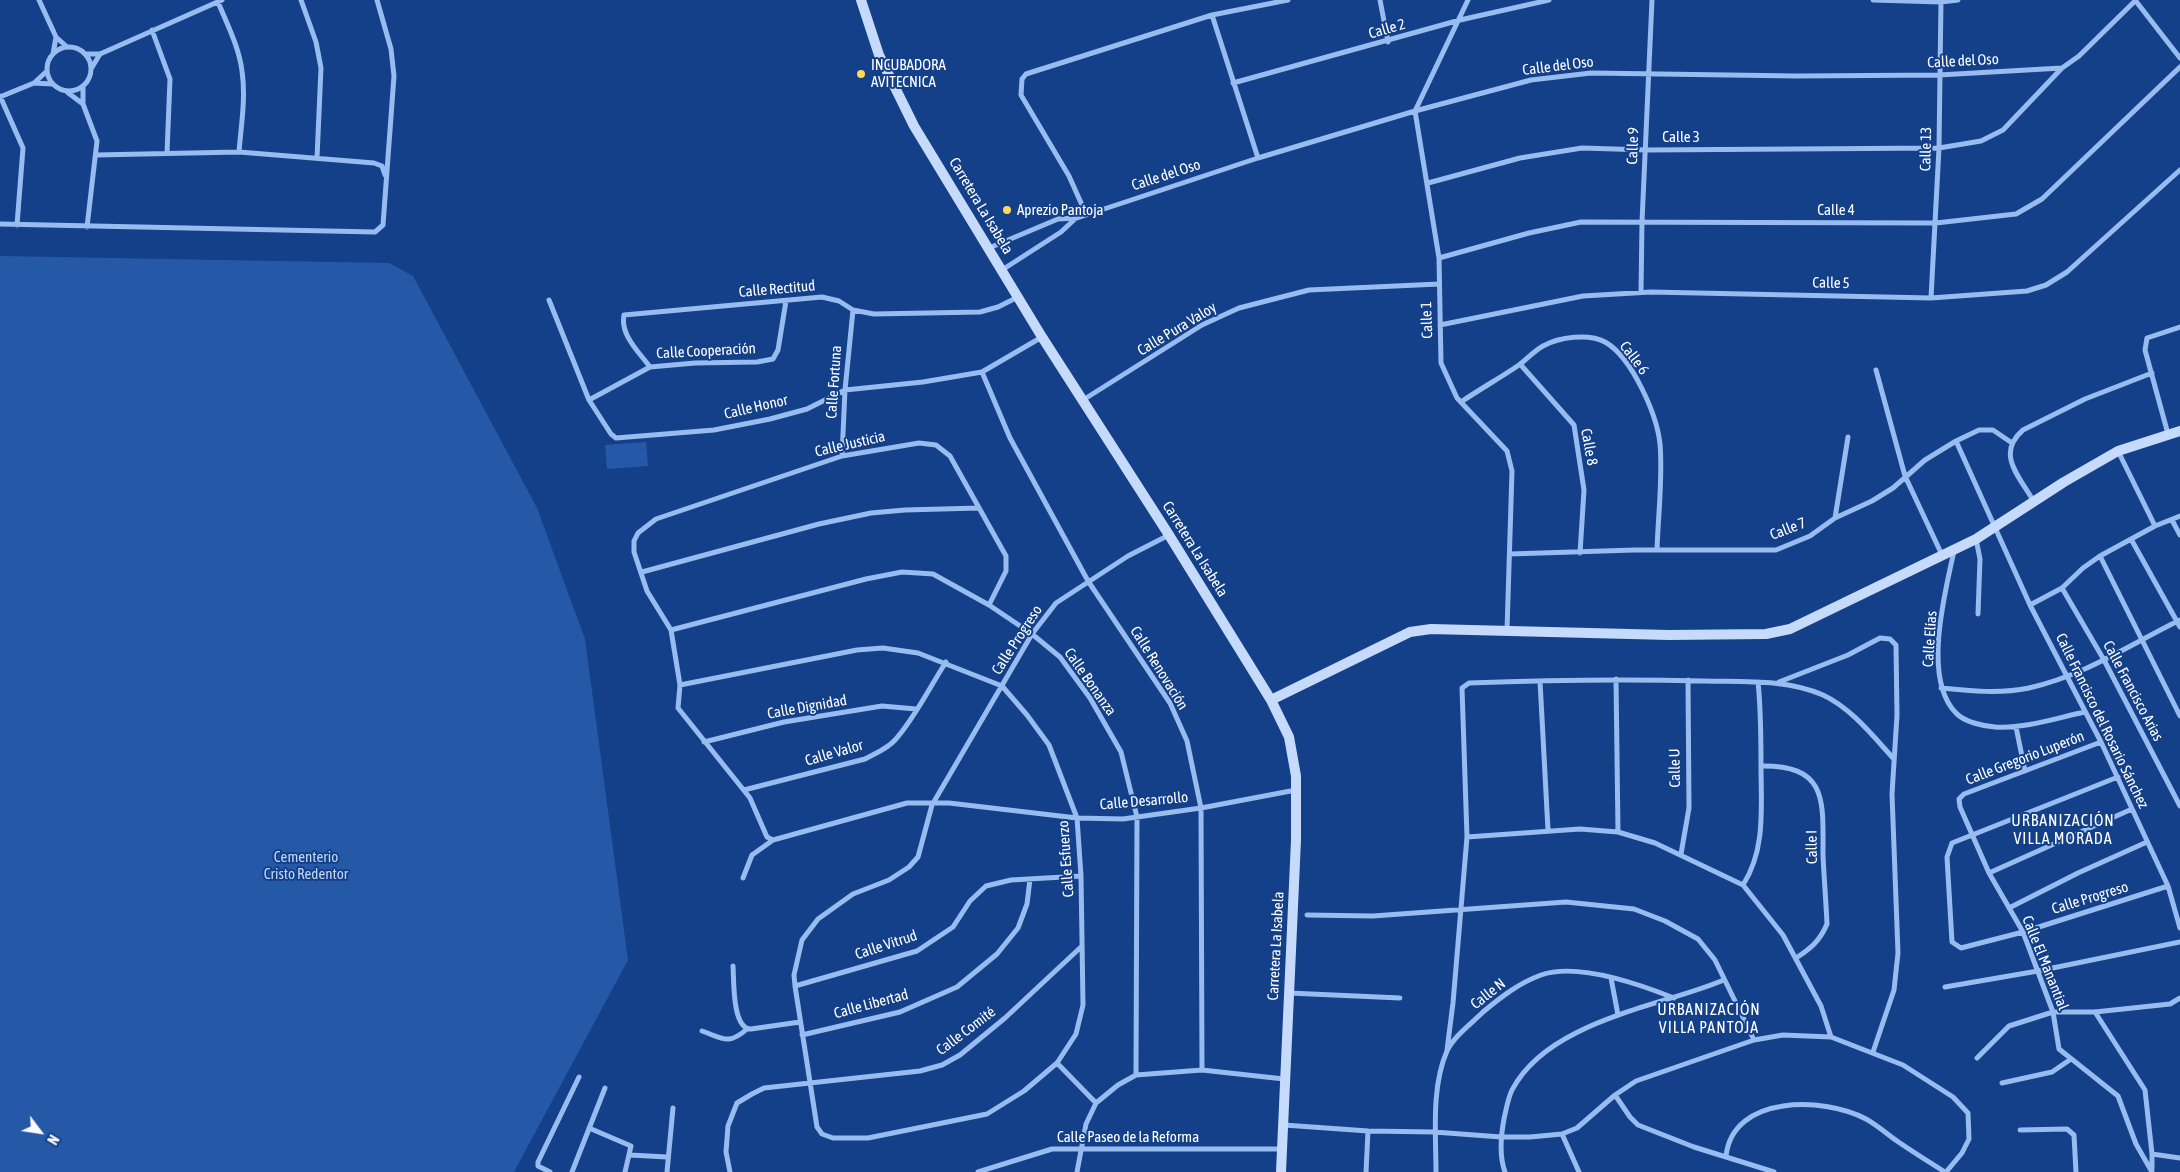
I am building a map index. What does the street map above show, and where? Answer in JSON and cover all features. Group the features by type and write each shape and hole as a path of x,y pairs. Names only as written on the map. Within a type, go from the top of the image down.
{"main road":[{"name":"Carretera La Isabela","path":"861,0 879,55 895,91 914,126 1042,337 1272,700 1289,737 1296,790 1290,993 1284,1079 1281,1172"},
{"path":"1272,700 1410,632 1431,629 1669,635 1766,634 1790,629 1976,539 2118,451 2180,431"}],"street":[{"path":"39,0 56,37 67,47"},
{"path":"301,0 316,42 321,68 317,158"},
{"path":"0,224 376,232 383,225 394,76 391,49 377,0"},
{"path":"1086,214 1069,176 1024,99 1020,87 1022,79 1032,70 1212,15 1288,0"},
{"path":"1380,0 1388,42"},
{"path":"1415,111 1468,0"},
{"name":"Calle 2","path":"1233,83 1388,42 1460,20 1549,0"},
{"name":"Calle 9","path":"1641,292 1642,222 1652,0"},
{"path":"1873,0 1958,0"},
{"path":"2135,0 2180,58"},
{"name":"Calle 3","path":"1428,183 1520,158 1582,148 1646,150 1939,148 1970,144 2003,130 2062,68 2079,56 2135,0"},
{"path":"52,84 47,71 49,58 67,47 76,48 85,54 100,54 220,1 242,71 243,98 239,152"},
{"name":"Calle 13","path":"1930,298 1939,148 1941,1"},
{"path":"1212,15 1258,158"},
{"path":"152,30 170,79 167,153"},
{"path":"53,54 56,37"},
{"path":"85,54 91,69"},
{"path":"67,92 82,87 90,76 91,69 100,54"},
{"name":"Calle 4","path":"1439,258 1529,233 1581,222 1936,223 2016,214 2042,199 2180,67"},
{"name":"Calle del Oso","path":"1002,270 1061,232 1077,218 1086,214 1258,158 1415,111 1531,80 1591,73 1940,75 2062,68"},
{"path":"17,225 23,148 0,96 34,83 47,71"},
{"path":"34,83 52,84 83,104"},
{"path":"82,87 83,104 93,126 96,141 96,156 87,227"},
{"name":"Calle 1","path":"1415,111 1439,258 1441,363 1461,402 1507,451 1512,472 1507,630"},
{"path":"96,156 239,152 374,163 382,166 387,177"},
{"name":"Calle 5","path":"1440,324 1583,296 1641,292 1930,298 2027,291 2046,285 2067,272 2180,170"},
{"name":"Calle del Oso","path":"989,248 1058,219 1077,218"},
{"name":"Calle Pura Valoy","path":"1083,400 1202,325 1239,308 1310,290 1439,284"},
{"name":"Calle Rectitud","path":"650,367 626,336 622,323 624,315 822,297 839,301 852,310 874,314 980,312 998,307 1018,297"},
{"name":"Calle Honor","path":"548,300 590,400 611,434 616,438 714,430 770,419 807,408 845,390 923,382 982,372 1042,337"},
{"name":"Calle Cooperación","path":"590,400 650,367 695,363 757,362 773,359 778,350 786,301"},
{"name":"Calle Fortuna","path":"842,456 845,390 852,310"},
{"path":"2168,434 2145,350 2147,338 2180,327"},
{"name":"Calle 6","path":"1461,402 1520,364 1543,346 1565,339 1587,337 1606,342 1622,358 1649,403 1660,444 1657,550"},
{"name":"Calle 8","path":"1520,364 1574,424 1584,490 1580,553"},
{"path":"1876,370 1904,476 1943,556"},
{"name":"Calle Renovación","path":"982,372 1010,438 1088,581 1170,702 1187,741 1201,808 1202,1070"},
{"path":"2035,502 2011,462 2009,452 2012,443 2023,430 2103,392 2152,373"},
{"name":"Calle 7","path":"1510,554 1657,550 1776,550 1810,536 1835,518 1872,501 1893,488 1904,476 1956,441 1979,430 1993,430 2012,443"},
{"path":"1835,518 1848,437"},
{"name":"Calle Francisco del Rosario Sánchez","path":"1956,441 1994,529 2030,605 2118,777 2168,886 2180,928"},
{"name":"Calle Justicia","path":"642,572 634,552 634,541 644,526 656,519 724,494 842,456 919,443 936,445 950,456 1006,556 1006,571 989,605"},
{"path":"2118,451 2155,526"},
{"path":"743,878 752,855 772,840 767,837 750,798 678,708 680,685 671,630 647,591 642,572 819,524 871,513 979,508"},
{"path":"2030,605 2062,588 2083,568 2100,556 2155,526 2180,516"},
{"path":"2172,520 2180,536"},
{"name":"Calle Progreso","path":"822,1134 817,1127 794,986 794,975 802,940 818,919 853,894 889,880 909,867 918,857 932,805 1032,634 1056,603 1088,581 1169,535"},
{"path":"1976,539 1980,559 1978,614"},
{"path":"1941,688 2006,691 2030,688 2066,676 2104,660 2179,623 2131,540"},
{"name":"Calle Elías","path":"1954,550 1941,620 1938,664 1941,688 1949,704 1957,714 1984,725 2016,727 2085,712"},
{"path":"2100,556 2180,716"},
{"name":"Calle Bonanza","path":"671,630 866,579 902,572 933,574 989,605 1032,634 1060,657 1090,698 1121,752 1136,817 1136,1075"},
{"name":"Calle Francisco Arias","path":"2062,588 2104,660 2180,806"},
{"path":"1779,682 1848,655 1880,638 1890,639 1896,645 1897,715 1892,794 1898,953 1894,990 1873,1052"},
{"name":"Calle Esfuerzo","path":"680,685 857,650 883,648 918,653 946,662 1002,686 1027,715 1049,746 1077,818 1081,876 1083,1006 1076,1034 1057,1063 1024,1091 987,1114 868,1138 833,1138 822,1134"},
{"name":"Calle Valor","path":"744,790 866,758 884,749 895,741 946,662"},
{"path":"1616,679 1618,832"},
{"path":"1447,1050 1468,837 1462,688 1469,683 1616,679 1779,682 1822,695 1837,704 1864,726 1893,758"},
{"name":"Calle U","path":"1681,854 1688,808 1688,680"},
{"path":"1540,681 1548,830"},
{"path":"1743,885 1752,871 1759,848 1762,820 1761,717 1758,682"},
{"name":"Calle Dignidad","path":"704,742 784,722 843,712 882,706 916,709"},
{"path":"2016,727 2025,771"},
{"name":"Calle Gregorio Luperón","path":"1959,799 1964,794 2101,742"},
{"name":"Calle I","path":"1761,766 1783,766 1800,771 1819,791 1824,823 1827,924 1822,935 1811,948 1796,958"},
{"path":"1970,835 2118,777"},
{"name":"Calle Desarrollo","path":"772,840 906,803 932,805 950,803 1077,818 1136,817 1201,808 1296,790"},
{"name":"Calle El Manantial","path":"1959,799 1970,835 2023,932 2054,1012 2059,1049 2118,1096 2136,1144 2152,1171"},
{"path":"1990,873 2132,809"},
{"path":"1468,837 1548,830 1580,829 1618,832 1681,854 1743,885 1783,935 1821,1006 1831,1037"},
{"name":"Calle Progreso","path":"1970,835 1952,843 1947,857 1952,942 1961,948 2023,932 2168,886"},
{"path":"2009,908 2078,873 2147,842"},
{"name":"Calle Vitrud","path":"794,986 917,951 954,927 970,901 986,886 1030,879 1081,876"},
{"name":"Calle Libertad","path":"802,1035 900,1012 957,987 997,954 1018,928 1027,904 1030,879"},
{"path":"1307,915 1373,916 1462,908 1566,902 1634,909 1698,939 1715,960 1754,1040"},
{"path":"1945,986 2038,971 2180,942"},
{"name":"Calle Comité","path":"811,1082 920,1071 942,1065 960,1055 1005,1018 1081,947"},
{"path":"733,966 737,1017 747,1029"},
{"name":"Calle N","path":"1436,1172 1434,1132 1439,1084 1447,1050 1469,1024 1497,1000 1521,984 1543,975 1570,971 1611,978 1651,989 1674,998"},
{"path":"1611,978 1618,1015"},
{"path":"1505,1172 1501,1137 1511,1091 1529,1066 1560,1042 1590,1026 1724,980"},
{"path":"1290,993 1400,998"},
{"path":"1977,1058 2009,1026 2054,1012 2095,1012 2170,1004 2180,998"},
{"path":"2095,1012 2145,1090 2152,1171"},
{"path":"702,1031 722,1040 737,1038 747,1029 800,1022"},
{"path":"1284,1125 1501,1137 1562,1134 1577,1128 1615,1095 1636,1080 1754,1040 1782,1035 1831,1037 1873,1052 1903,1065 1930,1081 1953,1097 1968,1114 1969,1139 1962,1153 1946,1172 1866,1119 1831,1107 1798,1104 1776,1106 1754,1114 1738,1128 1727,1145 1726,1156"},
{"path":"2002,1083 2052,1072 2071,1059"},
{"path":"1057,1063 1096,1104"},
{"path":"1077,1172 1086,1124 1096,1104 1118,1085 1136,1075 1202,1070 1284,1079"},
{"path":"550,1172 538,1166 538,1162 579,1076"},
{"path":"730,1172 726,1152 728,1126 737,1103 764,1088 811,1082"},
{"path":"572,1172 605,1088"},
{"path":"1615,1095 1638,1125 1694,1147 1774,1172"},
{"path":"667,1172 673,1108"},
{"path":"589,1128 631,1146 625,1172"},
{"path":"2020,1130 2067,1129 2071,1131 2074,1135 2076,1172"},
{"path":"1366,1172 1368,1131"},
{"path":"1562,1134 1579,1172"},
{"name":"Calle Paseo de la Reforma","path":"978,1172 1052,1149 1282,1149"},
{"path":"2152,1154 2180,1158"},
{"path":"630,1155 667,1157"}],"green space":[{"name":"Cementerio Cristo Redentor","path":"0,256 389,263 413,276 537,508 585,639 628,960 514,1172 0,1172"},
{"path":"646,442 648,466 607,469 605,445"}],"place":[{"name":"INCUBADORA AVITECNICA","path":"861,74"},
{"name":"Aprezio Pantoja","path":"1007,210"}],"district":[{"name":"URBANIZACIÓN VILLA MORADA","path":"2063,830"},
{"name":"URBANIZACIÓN VILLA PANTOJA","path":"1709,1019"}]}
